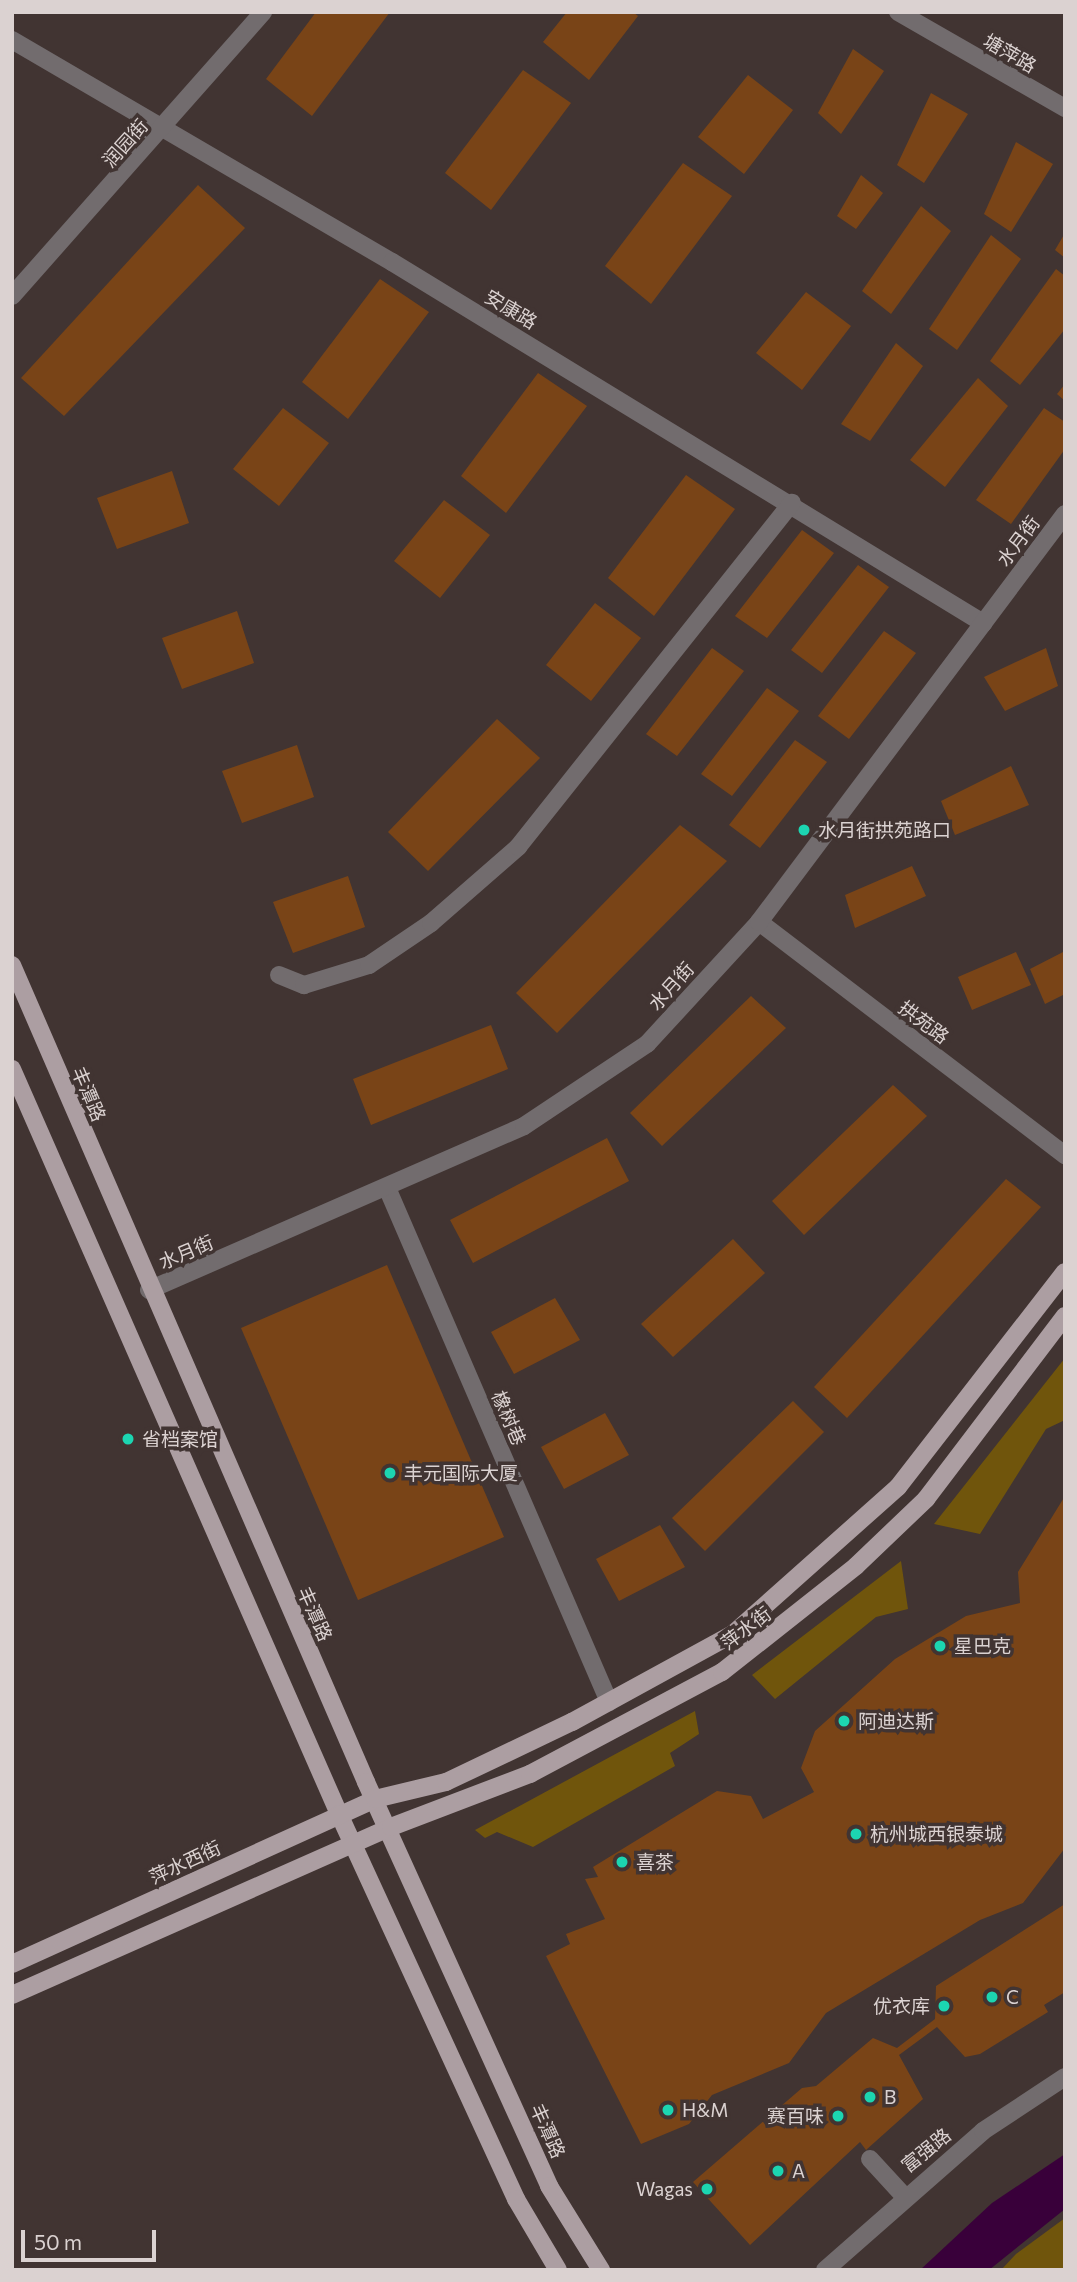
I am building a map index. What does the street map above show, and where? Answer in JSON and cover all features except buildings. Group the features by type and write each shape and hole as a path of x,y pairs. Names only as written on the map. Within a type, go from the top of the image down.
{"main road":[{"name":"丰潭路","path":"12,965 149,1290 549,2186 601,2270"},
{"path":"12,1069 339,1814 516,2199 558,2270"},
{"name":"萍水街","path":"375,1799 446,1782 609,1702 733,1634 835,1548 898,1487 1065,1272"},
{"name":"萍水街","path":"354,1844 391,1827 530,1774 659,1711 788,1623 958,1465 1065,1315"},
{"name":"萍水西街","path":"12,1964 375,1799"},
{"path":"12,1996 354,1844"}],"street":[{"name":"润园街","path":"12,296 164,132 263,12"},
{"name":"塘萍路","path":"898,12 1065,108"},
{"name":"安康路","path":"12,40 792,503 983,623"},
{"path":"279,975 304,985 369,965 431,923 518,847 792,503"},
{"name":"水月街","path":"149,1290 388,1190 524,1126 647,1044 758,922 1065,514"},
{"name":"拱苑路","path":"758,922 1065,1155"},
{"name":"橡树巷","path":"388,1190 609,1702"},
{"name":"富强路","path":"825,2270 904,2196 983,2131 1065,2077"},
{"path":"870,2159 904,2196"}],"shaded area":[{"path":"1065,1358 1065,1420 1046,1429 980,1534 934,1524"},
{"path":"901,1561 908,1609 876,1617 775,1699 752,1675"},
{"path":"695,1711 699,1734 670,1753 675,1766 533,1847 497,1832 485,1838 475,1830"},
{"path":"1065,2154 1065,2209 989,2270 920,2270 992,2203"},
{"path":"1065,2218 1065,2270 1001,2270 1016,2254"}],"place":[{"name":"水月街拱苑路口","path":"804,830"},
{"name":"省档案馆","path":"128,1439"},
{"name":"丰元国际大厦","path":"390,1473"},
{"name":"星巴克","path":"940,1646"},
{"name":"阿迪达斯","path":"844,1721"},
{"name":"杭州城西银泰城","path":"856,1834"},
{"name":"喜茶","path":"622,1862"},
{"name":"C","path":"992,1997"},
{"name":"优衣库","path":"944,2006"},
{"name":"B","path":"870,2097"},
{"name":"H&M","path":"668,2110"},
{"name":"赛百味","path":"838,2116"},
{"name":"A","path":"778,2171"},
{"name":"Wagas","path":"707,2189"}]}
